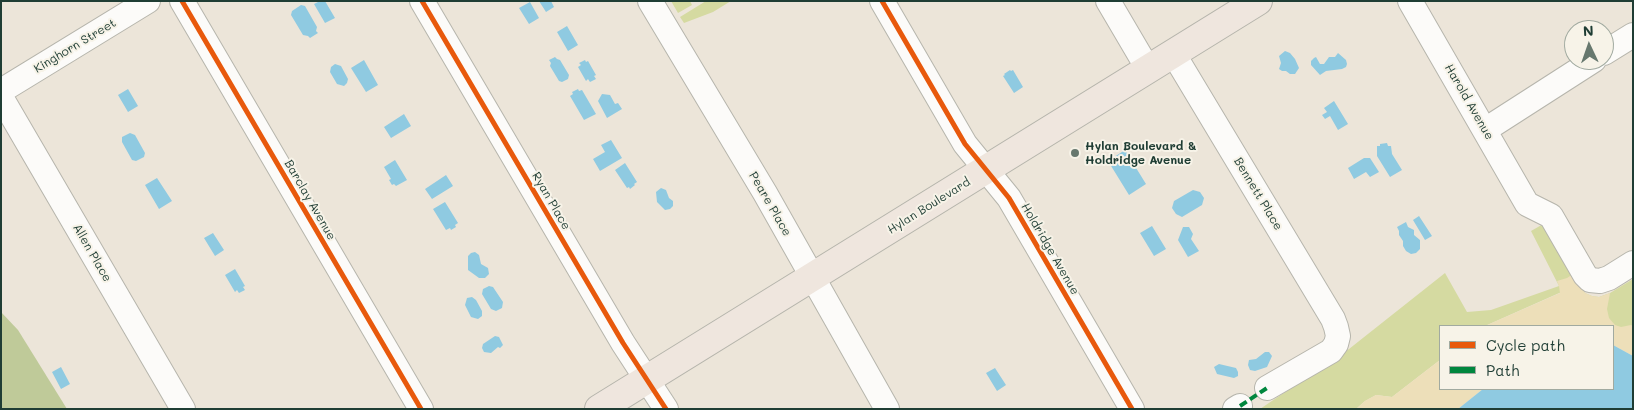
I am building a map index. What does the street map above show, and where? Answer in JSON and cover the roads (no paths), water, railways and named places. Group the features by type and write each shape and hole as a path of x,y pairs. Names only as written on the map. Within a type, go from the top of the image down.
{"main road":[{"name":"Hylan Boulevard","path":"599,409 1258,1"}],"street":[{"name":"Kinghorn Street","path":"1,91 148,1"},
{"name":"Barclay Avenue","path":"182,1 421,409"},
{"name":"Ryan Place","path":"422,1 613,326 666,409"},
{"name":"Peare Place","path":"650,1 765,193 886,409"},
{"name":"Holdridge Avenue","path":"882,1 965,144 1008,198 1132,409"},
{"path":"1108,1 1148,69"},
{"name":"Harold Avenue","path":"1410,1 1527,204 1551,216 1579,265 1590,280 1600,281 1609,278 1633,264"},
{"path":"1614,47 1633,35"},
{"name":"Bennett Place","path":"1173,54 1333,319 1338,336 1336,344 1331,351 1267,388"},
{"path":"1485,130 1578,70"},
{"name":"Allen Place","path":"1,97 183,409"}],"water":[{"path":"325,1 335,18 325,23 314,4"},
{"path":"539,1 551,1 554,7 546,12"},
{"path":"530,2 539,18 529,24 519,8"},
{"path":"301,5 305,6 317,27 316,31 318,33 310,38 303,35 291,15 292,11"},
{"path":"567,26 578,45 568,51 557,32"},
{"path":"1285,51 1290,53 1295,59 1299,68 1295,74 1279,69 1281,63 1279,56"},
{"path":"1338,53 1346,60 1347,64 1342,69 1326,71 1320,75 1311,65 1311,61 1316,57 1320,64 1324,64 1329,57 1335,57"},
{"path":"555,57 560,60 569,75 568,79 562,82 559,81 550,66 549,60"},
{"path":"364,60 378,85 366,92 351,68"},
{"path":"585,60 586,62 588,61 596,75 594,76 596,79 590,82 588,79 586,81 578,67 581,65 579,63"},
{"path":"335,64 341,66 348,79 344,86 337,84 330,72 331,67"},
{"path":"1010,70 1013,70 1023,87 1014,93 1003,76"},
{"path":"128,89 138,106 128,112 118,95"},
{"path":"578,89 579,91 582,90 596,114 584,120 570,96 573,94 572,92"},
{"path":"602,94 610,95 615,104 618,103 622,109 607,118 598,101"},
{"path":"1334,101 1348,124 1338,130 1330,116 1325,119 1322,115 1327,112 1324,108"},
{"path":"404,114 411,126 391,138 384,127"},
{"path":"130,133 135,135 145,153 144,157 136,161 132,160 122,142 122,137"},
{"path":"611,140 622,158 600,171 593,159 605,152 601,145"},
{"path":"1387,143 1388,146 1391,146 1392,154 1402,170 1390,177 1377,156 1377,146"},
{"path":"1125,150 1146,184 1129,195 1108,161"},
{"path":"1364,158 1370,158 1379,172 1370,177 1366,172 1354,179 1348,168"},
{"path":"395,160 407,180 396,186 392,185 389,180 391,179 384,167"},
{"path":"625,163 637,182 630,189 629,187 627,188 615,170"},
{"path":"446,175 453,186 432,199 425,189"},
{"path":"157,178 172,201 159,209 145,185"},
{"path":"661,188 666,190 669,198 673,201 673,206 670,209 665,210 657,202 656,192"},
{"path":"1193,190 1200,192 1204,198 1202,205 1182,217 1176,214 1172,208 1174,201"},
{"path":"445,202 458,223 451,230 450,228 446,230 433,209"},
{"path":"1419,216 1432,236 1425,240 1413,220"},
{"path":"1406,222 1408,227 1414,230 1414,235 1420,240 1420,249 1416,253 1411,254 1406,251 1399,235 1397,227"},
{"path":"1152,226 1166,249 1154,256 1140,233"},
{"path":"1183,227 1189,227 1193,234 1191,239 1199,251 1188,257 1178,240"},
{"path":"213,233 224,250 215,256 204,238"},
{"path":"475,252 479,255 481,264 488,268 489,274 485,278 479,278 468,270 468,256"},
{"path":"235,269 245,286 243,287 245,290 239,293 237,290 235,292 225,275"},
{"path":"489,286 493,287 503,302 502,308 496,311 491,309 482,294 483,289"},
{"path":"472,297 476,300 482,311 482,316 478,319 471,317 465,305 467,298"},
{"path":"495,336 499,337 503,345 491,353 484,352 483,344"},
{"path":"1614,346 1633,356 1633,409 1458,409 1482,390 1614,390"},
{"path":"1265,352 1269,352 1272,356 1267,367 1255,371 1250,370 1249,360 1256,359"},
{"path":"1219,364 1236,368 1238,376 1234,378 1217,374 1214,367"},
{"path":"61,367 70,384 61,389 52,372"},
{"path":"995,368 1006,385 997,391 986,373"}],"place":[{"name":"Hylan Boulevard & Holdridge Avenue","path":"1075,153"}]}
